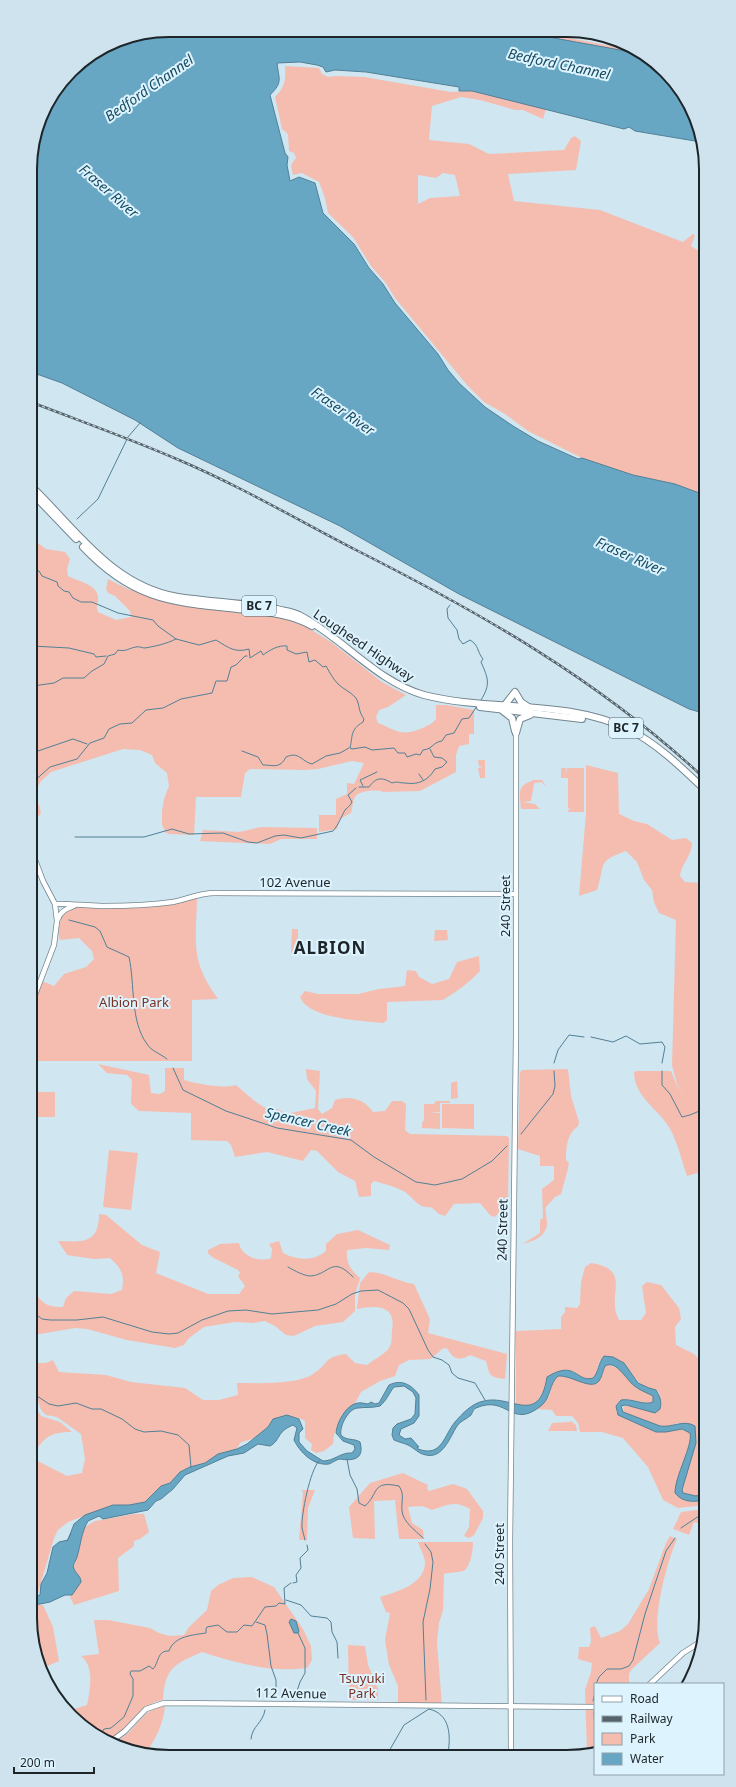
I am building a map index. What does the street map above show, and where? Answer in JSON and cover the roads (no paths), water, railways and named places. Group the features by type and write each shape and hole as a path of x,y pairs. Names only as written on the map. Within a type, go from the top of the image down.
{"highway":[{"name":"Lougheed Highway","path":"37,492 108,566 141,585 177,597 265,607 297,613 326,631 362,659 403,687 445,699 502,708"},
{"name":"Lougheed Highway","path":"37,498 102,566 134,588 179,603 273,613 309,624 333,639 384,680 409,693 439,701 502,708 531,709 594,718 629,730 649,741 699,785"},
{"path":"516,732 510,716 502,708 515,692 521,702 531,709"},
{"name":"Lougheed Highway","path":"515,709 536,714 579,719 617,728 634,737 660,755 699,789"},
{"path":"516,732 518,722 522,717 536,714"}],"main road":[{"name":"240 Street","path":"511,1750 511,1422 516,1042 515,709"},
{"path":"37,865 43,881 52,897 61,905"},
{"name":"102 Avenue","path":"61,905 111,906 165,903 212,893 516,894"},
{"path":"37,990 54,945 58,913 61,905"},
{"path":"58,913 61,905"},
{"path":"651,1683 684,1653 695,1645"},
{"name":"112 Avenue","path":"116,1738 125,1731 146,1709 164,1703 594,1707"}],"water":[{"path":"161,37 548,37 625,51 633,55 647,64 672,89 689,119 695,141 635,131 629,127 624,129 472,91 459,91 459,87 366,72 335,70 326,72 323,67 300,62 277,63 279,80 277,87 270,95 285,153 288,157 287,165 290,181 299,177 315,183 323,213 354,244 369,268 383,284 395,303 438,354 448,370 459,383 485,407 538,441 578,459 582,458 633,475 675,484 699,493 699,712 689,709 459,594 340,526 178,448 135,420 62,383 37,374 37,161 47,119 59,96 82,70 96,59 119,47"},
{"path":"604,1356 613,1357 624,1363 638,1383 656,1390 660,1397 660,1409 655,1413 626,1405 621,1406 623,1412 660,1426 686,1423 695,1426 696,1443 682,1490 683,1493 696,1496 699,1495 699,1500 685,1500 675,1493 678,1478 689,1445 690,1433 682,1429 656,1432 618,1415 616,1406 621,1400 649,1403 653,1402 653,1396 640,1390 618,1368 614,1366 605,1366 599,1381 596,1384 586,1384 563,1376 558,1376 553,1383 545,1402 532,1412 516,1414 495,1405 475,1408 471,1415 458,1424 445,1446 437,1454 432,1455 423,1454 408,1445 394,1440 392,1435 393,1428 397,1424 411,1419 415,1414 416,1398 413,1392 404,1386 394,1387 380,1406 355,1409 345,1418 341,1435 345,1438 360,1442 361,1453 356,1458 349,1460 339,1459 329,1464 318,1463 312,1460 303,1453 294,1440 297,1428 293,1425 284,1430 276,1441 270,1446 258,1444 244,1453 228,1456 185,1475 173,1489 161,1499 156,1501 148,1510 103,1519 99,1516 88,1521 73,1566 81,1582 72,1595 65,1595 50,1602 37,1605 37,1596 40,1595 41,1584 47,1573 53,1547 59,1542 68,1540 74,1524 85,1515 113,1505 129,1505 145,1502 161,1486 170,1483 180,1472 190,1467 205,1463 218,1454 237,1449 247,1444 268,1427 273,1419 287,1415 299,1419 303,1429 299,1433 299,1442 307,1451 323,1461 331,1460 344,1454 352,1453 355,1449 354,1445 343,1441 336,1433 341,1418 348,1408 357,1403 379,1403 389,1385 398,1382 409,1385 419,1395 419,1416 414,1423 401,1429 399,1435 405,1439 411,1438 419,1447 417,1447 418,1449 426,1451 432,1450 441,1444 451,1427 468,1409 475,1404 494,1400 531,1405 538,1401 543,1392 547,1377 564,1370 570,1371 587,1379 593,1378"},
{"path":"291,1619 296,1621 299,1631 298,1633 294,1633 289,1622"}],"waterway":[{"path":"77,519 98,499 128,437 140,423"},
{"path":"37,571 42,576 57,582 58,586 64,591 69,592 73,598 81,602 92,602 118,613 153,620 158,626 176,639 199,645 216,640 236,650 249,649 250,658 261,651 263,655 280,646 287,646 287,650 296,654 307,652 309,662 315,660 323,667 326,666 336,682 356,698 364,719 363,722 354,730 350,748 352,749 365,747 372,750 394,748 398,753 405,753 407,757 416,754 420,755 423,750 442,741 446,735 454,733 462,719 469,718 477,706"},
{"path":"450,605 447,609 448,618 457,630 459,639 463,644 470,640 473,642 483,659 481,662 487,677 487,685 481,700"},
{"path":"37,685 54,683 63,678 84,678 104,664 108,656 115,654 118,650 137,647 145,648 165,644 176,639"},
{"path":"37,646 69,648 94,654 96,657 106,656"},
{"path":"37,779 50,767 77,759 90,743 104,738 109,729 120,724 132,723 146,710 163,708 181,699 212,693 216,681 227,681 231,667 247,656"},
{"path":"37,751 73,739 87,744"},
{"path":"242,751 258,757 263,765 273,766 279,765 286,757 290,755 297,756 312,764 326,756 340,753 349,748"},
{"path":"359,787 369,787 374,781 379,779 392,783 418,783 426,779 435,769 442,767 447,762 442,758 434,757 430,749"},
{"path":"363,786 360,780 377,772"},
{"path":"419,774 423,780"},
{"path":"75,837 144,837 172,829 189,834 223,833 248,842 257,843 275,836 284,835 301,838 333,831 345,810 352,802 348,795 356,788"},
{"name":"Spencer Creek","path":"69,920 95,927 100,931 107,947 129,957 135,1013 142,1035 151,1049 167,1059"},
{"name":"Spencer Creek","path":"554,1063 558,1050 569,1035 584,1037"},
{"name":"Spencer Creek","path":"591,1037 613,1042 626,1036 640,1044 662,1042 665,1047 662,1063"},
{"name":"Spencer Creek","path":"173,1068 183,1090 226,1111 277,1128 351,1140 374,1157 416,1182 435,1185 462,1179 492,1161 507,1146"},
{"name":"Spencer Creek","path":"521,1134 553,1094 555,1086 554,1071"},
{"name":"Spencer Creek","path":"662,1071 662,1085 670,1094 682,1117 699,1111"},
{"path":"288,1267 302,1274 311,1276 317,1275 335,1266 340,1267 353,1277"},
{"path":"37,1315 42,1319 50,1320 77,1320 103,1317 152,1332 169,1334 178,1333 202,1320 228,1311 246,1310 272,1314 318,1310 336,1304 352,1294 361,1291 378,1290 403,1303 409,1309 428,1350 433,1357 442,1360 449,1365 452,1373 458,1378 475,1383 485,1400"},
{"path":"37,1396 49,1404 58,1406 76,1403 92,1409 101,1409 122,1419 135,1429 144,1432 161,1431 178,1435 189,1445 191,1467"},
{"path":"347,1459 350,1475 357,1489 359,1503 365,1506 377,1489 384,1485 399,1486 402,1492 403,1515 410,1526 423,1538"},
{"path":"305,1540 302,1528 305,1503 312,1473 319,1461"},
{"path":"681,1528 699,1516"},
{"path":"67,1541 71,1533"},
{"path":"596,1683 599,1677 607,1669 621,1669 629,1666 633,1660 645,1614 666,1551 675,1538"},
{"path":"425,1544 431,1552 433,1562 430,1589 423,1622 426,1700"},
{"path":"293,1583 297,1582 296,1575 301,1568 300,1558 308,1550 307,1545"},
{"path":"102,1732 104,1729 111,1728 124,1717 133,1696 133,1679 130,1674 131,1671 140,1671 149,1666 153,1669 160,1655 165,1651 169,1651 175,1642 184,1637 206,1633 207,1627 218,1625 227,1632 237,1632 244,1625 252,1626 265,1607 276,1606 279,1603 285,1604 284,1588 291,1583"},
{"path":"286,1600 301,1605 311,1616 327,1618 331,1622 332,1632 337,1642 338,1658"},
{"path":"256,1622 265,1625 271,1666 276,1680 276,1693 273,1697"},
{"path":"294,1700 300,1682 305,1673 305,1648 298,1633"},
{"path":"593,1701 594,1696"},
{"path":"390,1750 404,1725 429,1709 441,1715 448,1726 448,1750"},
{"path":"251,1739 253,1731 262,1718 265,1710"}],"railway":[{"path":"37,404 143,445 202,470 403,574 494,624 538,651 623,710 664,742 699,773"}],"district":[{"name":"ALBION","path":"330,948"}],"water label":[{"name":"Bedford Channel","path":"559,64"},
{"name":"Bedford Channel","path":"149,88"},
{"name":"Fraser River","path":"109,191"},
{"name":"Fraser River","path":"343,411"},
{"name":"Fraser River","path":"630,556"}],"park label":[{"name":"Albion Park","path":"134,1002"},
{"name":"Tsuyuki Park","path":"362,1686"}]}
